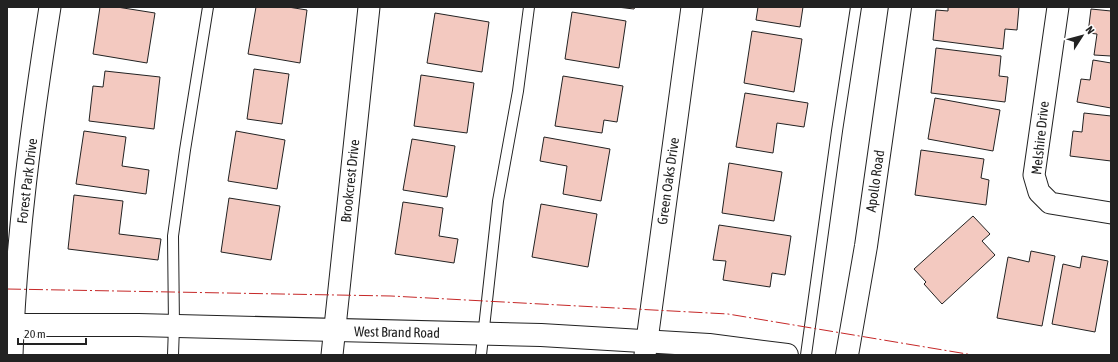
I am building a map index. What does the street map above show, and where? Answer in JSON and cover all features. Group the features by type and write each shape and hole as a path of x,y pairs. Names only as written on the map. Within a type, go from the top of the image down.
{"street":[{"name":"Forest Park Drive","path":"12,355 10,325 41,65 50,7"},
{"name":"Brookcrest Drive","path":"332,355 369,7"},
{"name":"Green Oaks Drive","path":"645,348 692,7"},
{"name":"Apollo Road","path":"847,355 866,246 900,7"},
{"name":"Melshire Drive","path":"1058,7 1034,175 1039,192 1050,203 1111,213"},
{"name":"West Brand Road","path":"10,325 174,326 334,331 481,345 541,335 645,348 709,345 787,355"}],"lane":[{"path":"173,355 173,236 208,7"},
{"path":"481,345 498,201 518,91 529,7"},
{"path":"806,355 856,7"}],"building":[{"path":"100,7 117,7 155,13 147,63 93,54"},
{"path":"256,7 288,7 307,10 300,63 248,54"},
{"path":"617,7 635,7 634,9"},
{"path":"758,7 803,7 800,27 756,20"},
{"path":"948,7 1019,7 1017,30 1005,29 1003,49 933,40 936,10 948,11"},
{"path":"1091,9 1111,11 1111,56 1094,55 1097,34 1088,33"},
{"path":"572,12 626,21 619,68 565,59"},
{"path":"435,13 489,22 482,72 427,63"},
{"path":"752,31 802,39 794,92 744,83"},
{"path":"936,48 1001,56 999,76 1008,77 1005,102 931,93"},
{"path":"1093,60 1111,63 1111,108 1077,102 1081,79 1090,80"},
{"path":"254,69 289,74 282,124 247,119"},
{"path":"105,71 160,77 154,129 89,121 93,86 103,87"},
{"path":"421,75 474,83 467,133 414,126"},
{"path":"563,76 623,86 617,122 604,120 602,133 555,126"},
{"path":"745,93 808,103 804,127 777,123 773,153 736,147"},
{"path":"935,98 1000,110 993,151 928,139"},
{"path":"1084,113 1111,116 1111,161 1070,156 1073,131 1082,132"},
{"path":"84,131 126,137 122,166 149,170 146,194 76,184"},
{"path":"236,131 285,140 277,189 228,181"},
{"path":"544,137 610,149 601,201 563,194 567,166 540,161"},
{"path":"412,139 455,146 447,197 403,190"},
{"path":"921,150 984,159 981,178 989,180 986,205 915,195"},
{"path":"729,163 782,172 774,221 722,213"},
{"path":"74,195 123,201 119,234 161,239 158,260 68,249"},
{"path":"229,198 280,206 271,260 221,252"},
{"path":"403,202 443,208 439,236 458,239 454,263 395,254"},
{"path":"541,204 597,214 588,267 532,257"},
{"path":"973,216 990,234 982,241 995,255 942,304 924,284 926,282 914,269"},
{"path":"719,225 791,236 785,275 772,273 770,287 723,280 726,261 713,260"},
{"path":"1031,251 1055,256 1042,326 997,318 1008,257 1029,262"},
{"path":"1082,256 1108,261 1095,332 1052,324 1063,264 1080,268"}],"power":[{"path":"7,289 391,296 728,314 973,355"}]}
